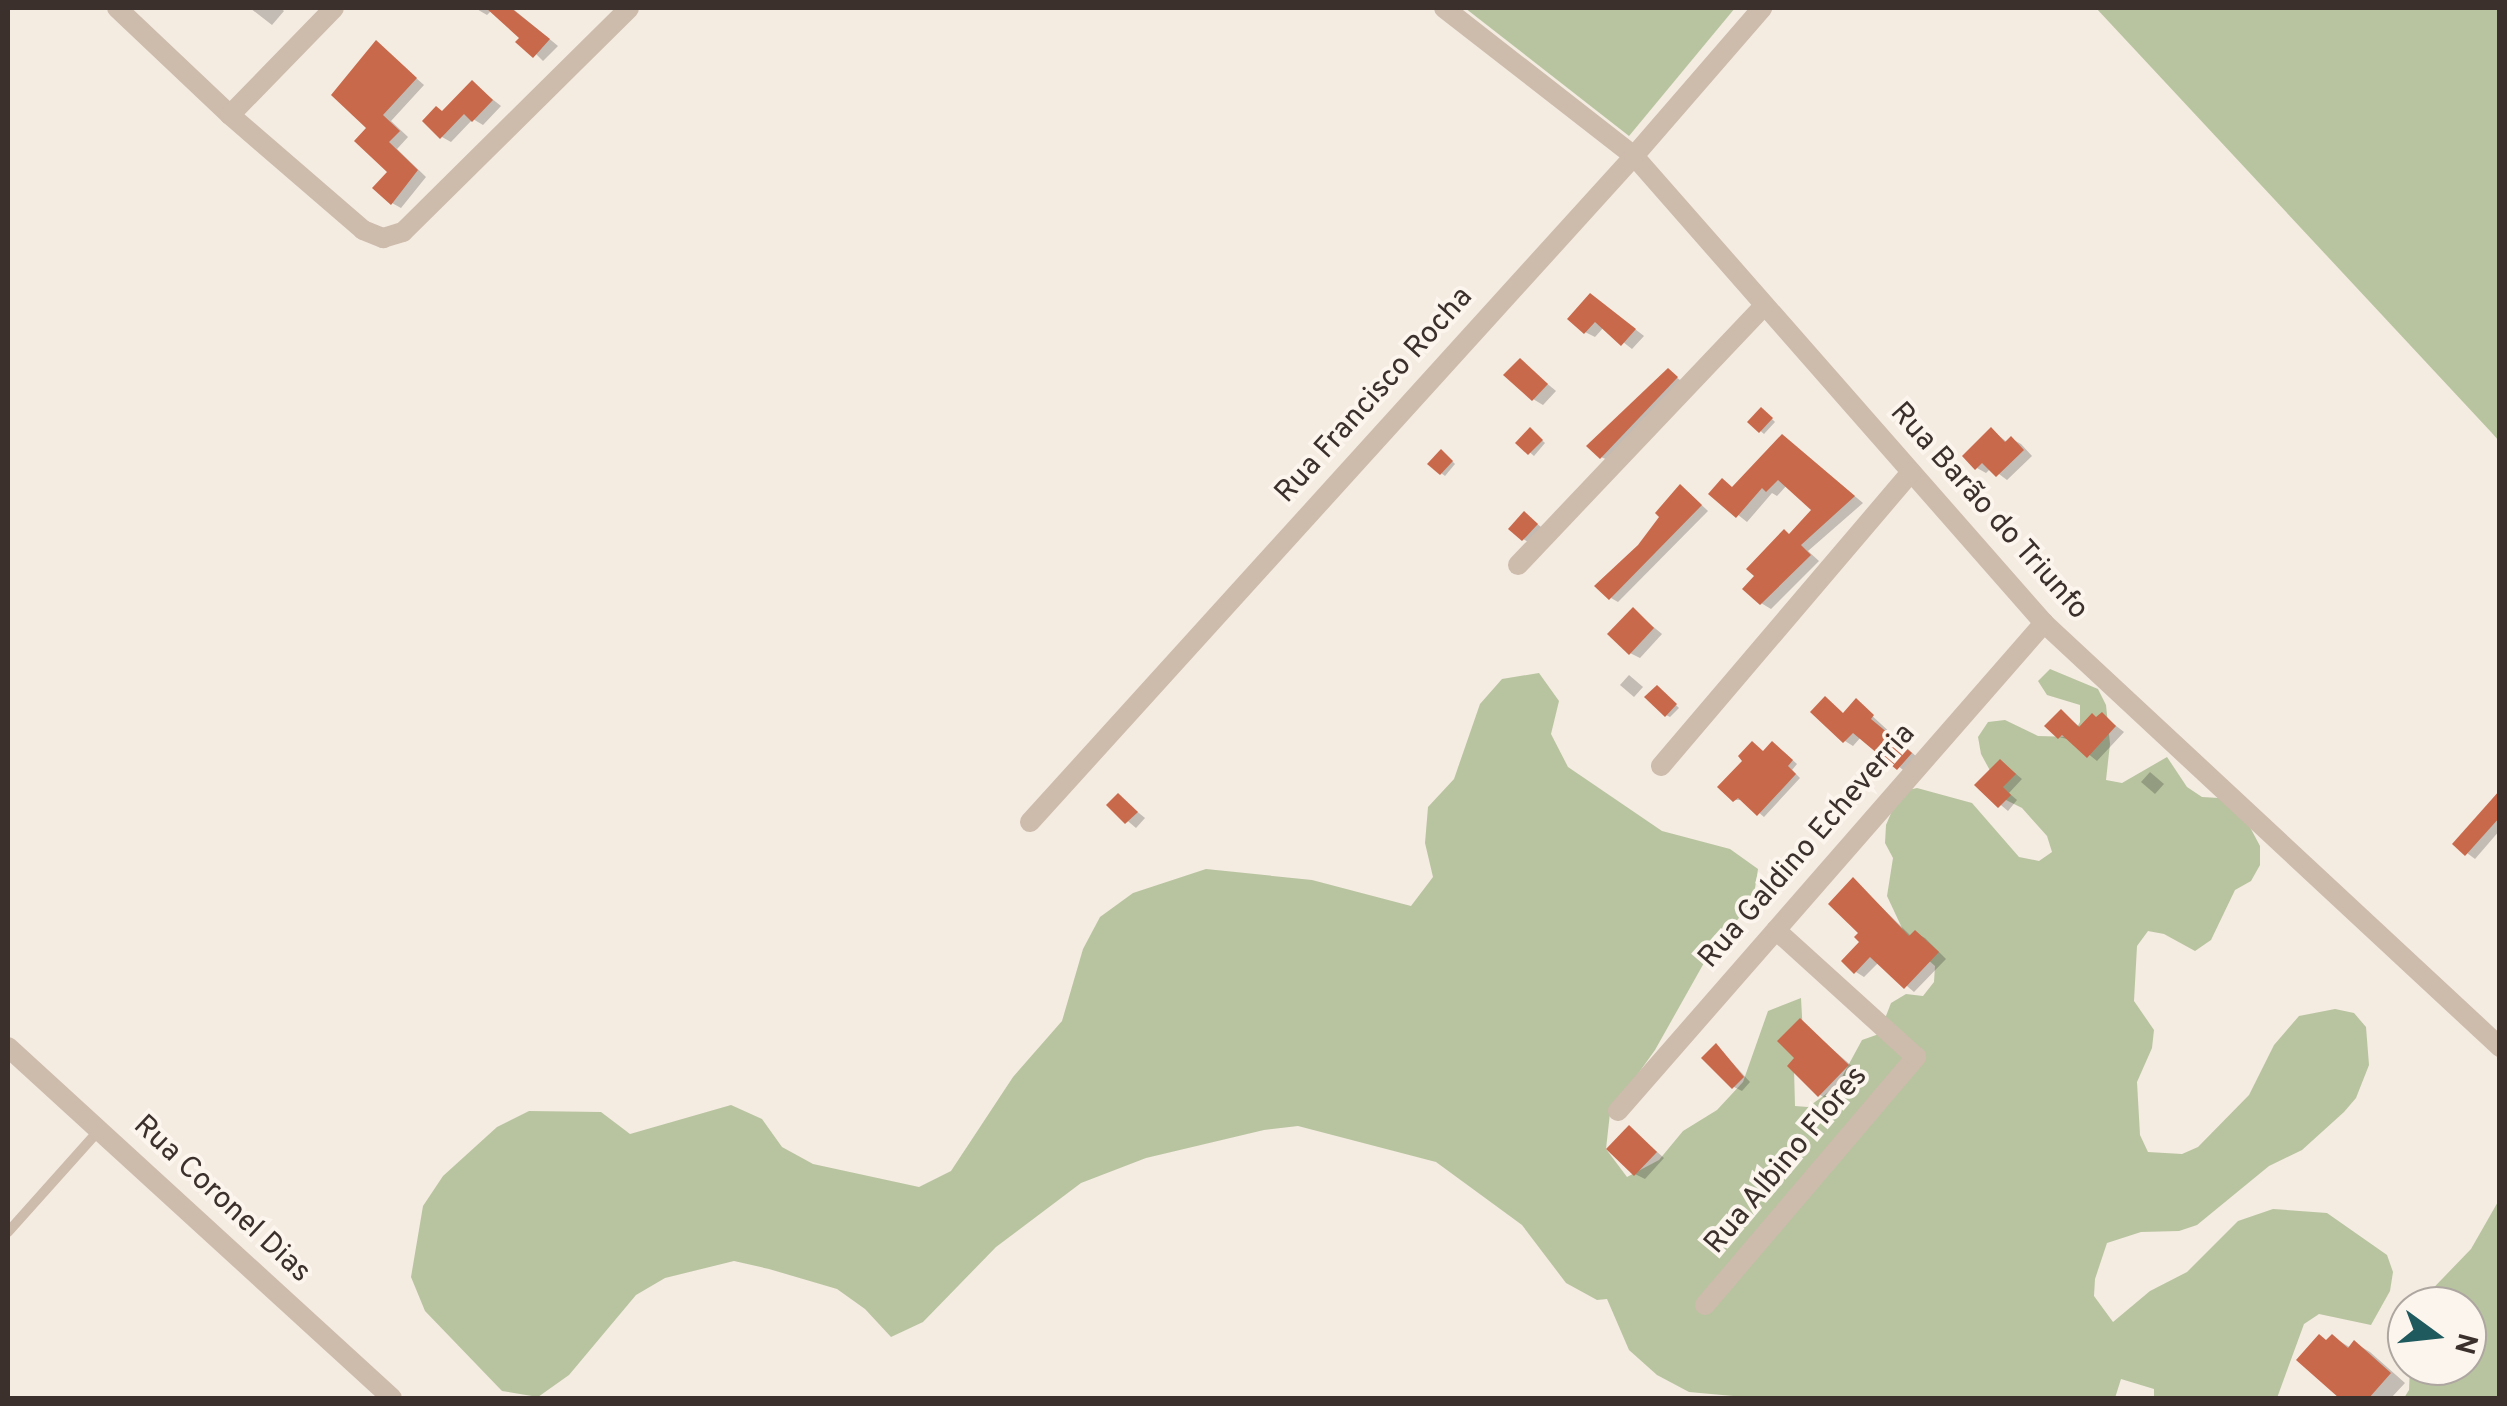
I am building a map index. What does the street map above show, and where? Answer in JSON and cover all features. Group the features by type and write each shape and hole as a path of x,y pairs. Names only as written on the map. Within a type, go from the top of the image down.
{"street":[{"path":"117,8 230,115 363,230 384,238 402,232 629,8"},
{"path":"230,115 334,8"},
{"name":"Rua Barão do Triunfo","path":"1444,8 1634,156 2044,623 2500,1047"},
{"name":"Rua Francisco Rocha","path":"1030,822 1634,156 1762,8"},
{"path":"1518,565 1764,306"},
{"path":"1662,766 1911,472"},
{"name":"Rua Galdino Echeverria","path":"1618,1111 2044,623"},
{"name":"Rua Albino Flores","path":"1705,1304 1916,1057 1776,930"},
{"name":"Rua Coronel Dias","path":"8,1047 392,1398"}],"lane":[{"path":"8,1232 100,1129"}],"green space":[{"path":"1465,8 1735,8 1629,136"},
{"path":"2096,8 2499,8 2499,441 2491,432"},
{"path":"2050,669 2098,689 2106,705 2110,744 2106,780 2122,783 2167,757 2187,787 2202,797 2235,799 2260,846 2260,865 2251,881 2235,890 2211,940 2195,951 2164,934 2148,931 2137,946 2134,1001 2154,1030 2152,1048 2137,1082 2140,1135 2148,1152 2182,1154 2198,1147 2249,1095 2274,1045 2299,1016 2335,1009 2354,1013 2366,1027 2369,1065 2356,1098 2344,1112 2302,1150 2269,1166 2197,1225 2179,1231 2141,1232 2107,1243 2095,1279 2094,1296 2113,1322 2150,1291 2187,1272 2238,1221 2273,1209 2327,1213 2387,1255 2393,1272 2391,1286 2387,1286 2387,1296 2371,1325 2319,1314 2304,1324 2277,1398 2154,1398 2154,1389 2121,1379 2115,1398 1755,1398 1689,1392 1657,1375 1629,1350 1607,1299 1597,1300 1566,1283 1522,1225 1436,1162 1298,1126 1264,1130 1146,1158 1081,1183 996,1247 923,1322 891,1337 865,1309 837,1289 734,1261 665,1278 636,1295 569,1375 538,1397 502,1391 425,1311 411,1277 423,1206 443,1176 497,1127 529,1111 601,1112 630,1134 731,1105 762,1119 782,1147 813,1164 919,1187 951,1171 1013,1077 1062,1021 1083,949 1100,917 1133,893 1206,869 1312,880 1411,906 1433,877 1425,843 1428,807 1454,779 1480,704 1502,679 1539,673 1559,701 1551,734 1568,767 1662,831 1730,849 1758,869 1753,901 1709,954 1655,1050 1610,1113 1606,1149 1627,1177 1659,1160 1683,1131 1717,1110 1743,1082 1768,1011 1801,998 1803,1034 1794,1069 1795,1106 1808,1107 1837,1086 1862,1040 1879,1034 1891,1003 1906,994 1923,996 1934,982 1935,966 1909,943 1887,896 1893,858 1885,843 1886,825 1900,792 1917,788 1972,803 2019,857 2039,861 2052,852 2047,836 2022,808 2006,800 1981,754 1978,737 1988,722 2005,720 2038,736 2072,737 2080,722 2080,705 2047,695 2038,681"},
{"path":"2499,1200 2499,1398 2404,1398 2409,1386 2487,1386 2487,1286 2435,1286 2471,1249"}],"building":[{"path":"486,8 511,8 550,39 533,58 515,42 519,38"},
{"path":"376,40 417,78 383,115 400,131 389,142 418,170 391,205 372,188 387,172 354,141 366,128 331,95"},
{"path":"472,80 493,100 472,122 464,114 440,139 422,121 436,106 442,111"},
{"path":"1590,293 1636,329 1621,346 1595,322 1584,334 1567,319"},
{"path":"1520,358 1548,384 1532,401 1503,375"},
{"path":"1668,368 1678,377 1600,459 1586,446"},
{"path":"1761,407 1773,418 1759,433 1747,422"},
{"path":"1530,427 1543,440 1528,455 1515,443"},
{"path":"1991,427 2005,442 2011,436 2024,450 1996,477 1982,463 1975,470 1962,456"},
{"path":"1782,434 1855,496 1801,545 1811,555 1760,605 1742,589 1754,576 1746,569 1784,529 1789,534 1811,510 1778,480 1766,492 1762,488 1736,518 1708,494 1722,478 1732,487"},
{"path":"1441,449 1453,461 1440,475 1427,464"},
{"path":"1680,484 1702,505 1609,600 1594,586 1638,545 1659,517 1655,513"},
{"path":"1524,511 1538,524 1522,541 1508,529"},
{"path":"1633,607 1654,628 1629,655 1607,634"},
{"path":"1657,685 1677,704 1665,717 1644,697"},
{"path":"1825,696 1843,713 1856,698 1874,715 1871,719 1912,753 1897,770 1853,733 1843,743 1810,712"},
{"path":"2061,709 2079,727 2092,713 2096,717 2102,712 2116,726 2087,758 2062,735 2058,739 2044,726"},
{"path":"1752,741 1763,751 1772,741 1793,760 1788,766 1796,774 1757,816 1738,798 1733,802 1717,787 1742,761 1738,756"},
{"path":"2000,759 2016,774 2003,787 2011,795 1998,808 1974,785"},
{"path":"2500,790 2500,817 2465,856 2452,844"},
{"path":"1118,793 1138,812 1125,824 1106,805"},
{"path":"1853,877 1909,936 1915,930 1939,952 1904,989 1870,957 1854,974 1841,961 1859,942 1854,937 1858,933 1828,904"},
{"path":"1800,1018 1849,1065 1818,1097 1787,1066 1794,1058 1777,1041"},
{"path":"1716,1043 1744,1077 1732,1089 1701,1058"},
{"path":"1629,1125 1657,1152 1634,1176 1606,1149"},
{"path":"2319,1334 2326,1340 2332,1334 2348,1348 2354,1340 2387,1369 2387,1378 2369,1398 2339,1398 2296,1360"}]}
